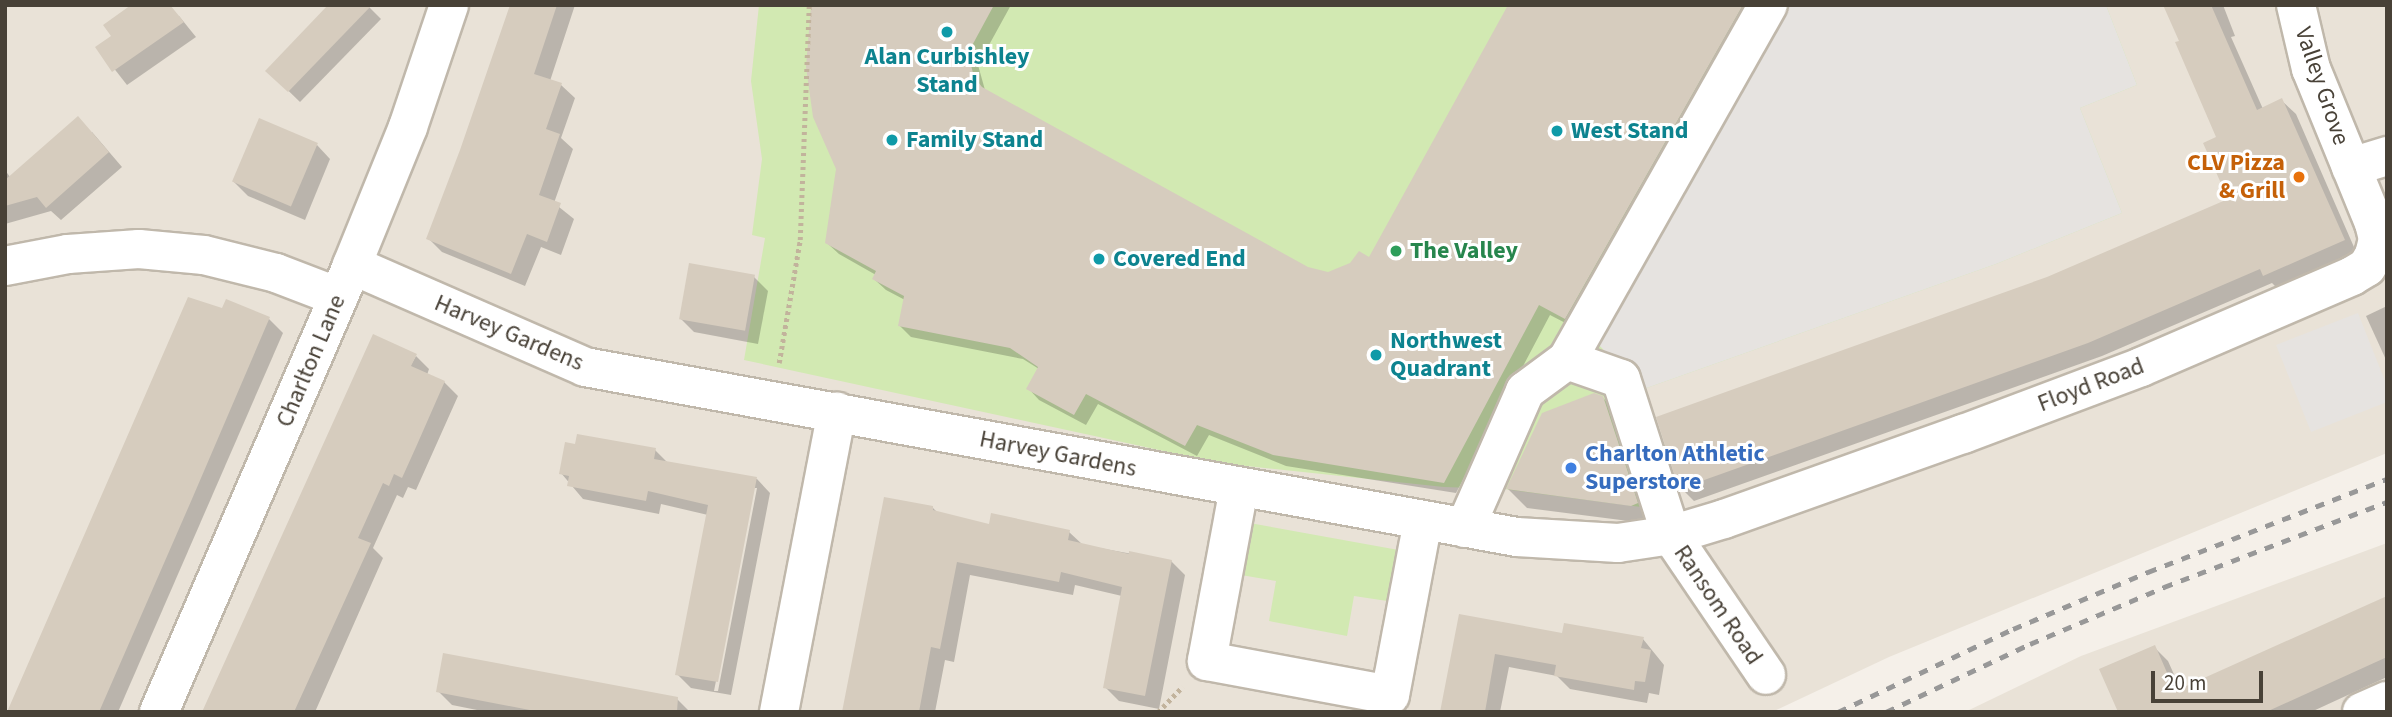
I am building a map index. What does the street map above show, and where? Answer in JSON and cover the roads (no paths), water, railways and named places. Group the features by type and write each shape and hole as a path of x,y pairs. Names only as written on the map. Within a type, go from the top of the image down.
{"street":[{"name":"Charlton Lane","path":"159,712 346,281 408,127 449,5"},
{"path":"1465,528 1525,391 1567,360 1768,5"},
{"name":"Valley Grove","path":"2296,5 2311,69 2351,167"},
{"path":"2351,167 2387,156"},
{"name":"Floyd Road","path":"1671,535 1950,439 2141,367 2352,276 2381,257 2374,223 2351,167"},
{"name":"Harvey Gardens","path":"5,266 92,252 139,249 204,255 276,273 346,281 585,367 1465,528 1567,542 1618,543 1671,535"},
{"name":"Ransom Road","path":"1567,360 1621,379 1671,535 1766,675"},
{"path":"779,712 837,412"},
{"path":"1239,488 1207,661 1377,693 1390,695 1423,520"}],"railway":[{"path":"1838,712 2013,629 2148,572 2387,479"},
{"path":"1886,712 2030,644 2164,587 2387,502"}],"place":[{"name":"Alan Curbishley Stand","path":"947,32"},
{"name":"West Stand","path":"1557,131"},
{"name":"Family Stand","path":"892,140"},
{"name":"CLV Pizza & Grill","path":"2299,177"},
{"name":"The Valley","path":"1396,251"},
{"name":"Covered End","path":"1099,259"},
{"name":"Northwest Quadrant","path":"1376,355"},
{"name":"Charlton Athletic Superstore","path":"1571,468"}]}
